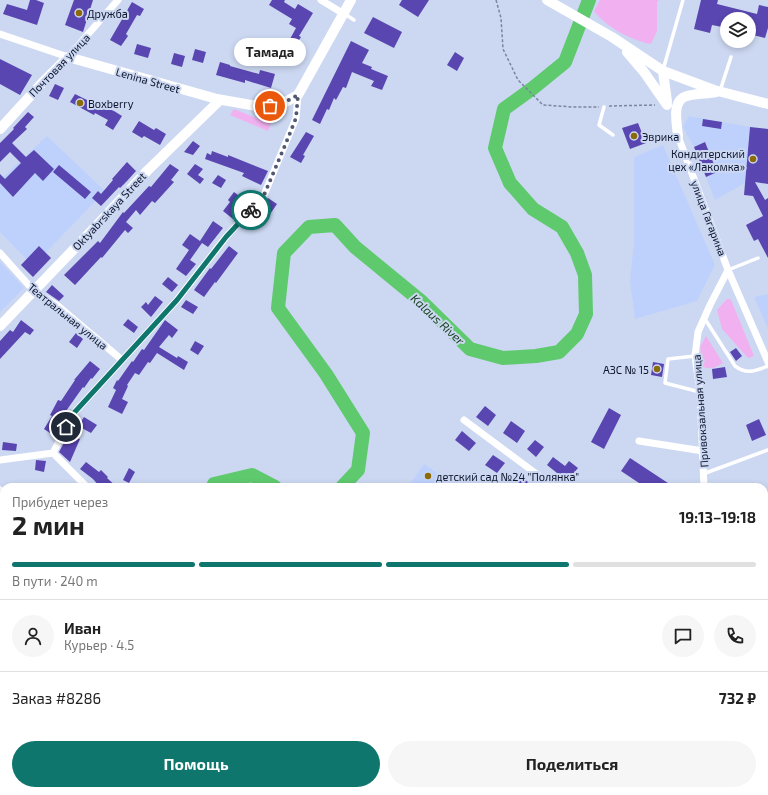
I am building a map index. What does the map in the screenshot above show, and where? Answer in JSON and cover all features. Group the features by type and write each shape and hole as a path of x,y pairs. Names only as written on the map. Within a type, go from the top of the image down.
{"main road":[{"path":"298,95 351,0"},
{"path":"547,0 612,37 663,71 720,92 768,104"},
{"path":"612,37 635,60 667,105"},
{"name":"Lenina Street","path":"68,58 220,100 262,107 278,106 298,95"},
{"name":"Почтовая улица","path":"0,129 43,82 68,58"},
{"name":"улица Гагарина","path":"663,71 667,105 678,136"},
{"path":"678,136 676,115 678,103 686,96 720,92"},
{"name":"Oktyabrskaya Street","path":"0,326 148,170 220,100"}],"street":[{"name":"Почтовая улица","path":"68,58 118,0"},
{"path":"321,0 344,14"},
{"name":"Lenina Street","path":"0,34 68,58"},
{"path":"53,453 73,414 177,300 226,237 264,195 296,118 298,95"},
{"name":"улица Гагарина","path":"678,136 728,270 768,362"},
{"name":"Театральная улица","path":"0,253 34,291 58,306 122,360"},
{"name":"Привокзальная улица","path":"704,483 700,392 695,356 698,332 728,270"},
{"path":"464,420 549,483"},
{"path":"639,442 703,451"},
{"path":"0,460 53,453"},
{"path":"53,453 83,483"}],"lane":[{"path":"663,71 684,0"},
{"path":"344,14 354,20"},
{"path":"720,92 731,57"},
{"path":"604,107 599,125 613,135"},
{"path":"728,270 758,258"},
{"path":"704,318 736,366 741,370 750,372 768,366"},
{"path":"695,356 668,359 665,383 700,392"},
{"path":"704,474 768,450"}],"path":[{"path":"496,0 501,18 503,49 518,80 543,105"}],"shaded area":[{"path":"600,0 659,0 657,2 657,31 651,44 635,40 612,28 599,17 594,11"},
{"path":"234,109 271,124 268,131 230,115"},
{"path":"689,116 750,127 745,183 715,200 694,147 683,127"},
{"path":"47,136 105,191 33,266 0,232 0,180"},
{"path":"663,145 715,265 697,301 635,319 630,281 634,243 634,157"},
{"path":"0,262 24,288 0,312"},
{"path":"768,294 768,329 754,297"},
{"path":"727,299 730,299 732,302 754,356 748,358 722,329 717,310"},
{"path":"706,336 723,363 716,367 703,367 700,347"},
{"name":"детский сад №24 \"Полянка\"","path":"424,464 451,483 411,483"}],"building":[{"path":"30,0 36,0 44,3 37,25 3,14 7,4 27,10"},
{"name":"Дружба","path":"74,0 93,0 83,32 65,25"},
{"path":"272,0 285,0 284,2 295,9 298,4 313,13 299,36 301,37 297,43 290,39 296,28 289,24 292,19 269,5"},
{"path":"402,0 429,0 418,17 399,5"},
{"path":"701,0 718,0 717,4 749,12 720,12 720,27 712,25 710,33 694,29"},
{"path":"132,2 144,9 140,16 137,15 126,34 128,36 121,46 110,40"},
{"path":"759,5 768,7 768,28 765,38 756,36 756,14"},
{"path":"373,17 402,32 394,48 364,33"},
{"path":"351,41 369,50 362,63 372,67 371,69 388,76 382,90 371,86 374,81 352,72 346,88 343,87 336,100 334,98 329,110 327,109 320,124 312,120"},
{"path":"137,44 151,48 148,58 134,54"},
{"path":"195,49 206,52 203,63 192,60"},
{"path":"455,52 464,58 457,71 447,65"},
{"path":"174,53 185,56 182,67 171,64"},
{"path":"0,59 32,75 20,95 0,84"},
{"path":"220,62 259,74 260,70 275,74 271,88 245,80 245,83 216,75"},
{"path":"55,84 64,88 58,100 49,96"},
{"path":"75,94 122,116 113,130 105,125 108,120 95,113 94,115 70,102"},
{"path":"28,112 34,117 25,127 27,129 12,143 26,157 34,150 54,169 43,181 35,173 13,197 0,183 0,174 5,179 21,163 10,152 0,162 0,143"},
{"path":"703,119 722,122 721,129 702,126"},
{"path":"139,121 154,130 156,128 166,134 160,145 144,136 142,138 132,132"},
{"name":"Эврика","path":"638,123 646,143 630,149 622,128"},
{"path":"750,127 768,129 768,184 755,182 765,200 768,198 768,258 758,239 754,241 746,225 763,216 753,196 744,195"},
{"path":"306,132 314,136 303,155 305,156 301,163 290,157"},
{"path":"193,141 200,146 193,155 184,152"},
{"path":"705,142 717,172 706,177 694,147"},
{"path":"212,151 228,157 228,155 268,171 261,185 242,176 244,173 205,159 207,153 211,155"},
{"path":"127,162 136,171 101,206 92,198 98,191 101,194"},
{"path":"170,164 179,170 171,180 174,182 155,203 152,201 140,215 136,210 126,222 133,228 128,233 125,230 102,258 101,257 75,285 64,275 98,241 100,243 123,212 124,213 149,186 151,187"},
{"path":"195,164 203,169 198,175 204,179 200,184 187,174"},
{"path":"59,165 91,192 85,199 53,172"},
{"path":"218,175 226,180 221,188 212,183"},
{"path":"234,192 246,201 233,219 223,211 230,202 228,200"},
{"path":"268,198 277,204 264,223 255,217"},
{"path":"213,221 223,228 208,247 202,243 190,260 196,264 186,276 176,269 189,250 182,245 190,234 200,241"},
{"path":"39,246 51,258 33,277 21,265"},
{"path":"229,246 238,253 204,297 194,290"},
{"path":"168,277 178,285 172,292 162,284"},
{"path":"52,285 64,296 59,301 46,292"},
{"path":"155,296 163,302 151,317 141,307 146,302 148,305"},
{"path":"186,300 198,307 193,314 181,307"},
{"path":"128,319 138,327 134,333 123,325"},
{"path":"21,320 34,330 30,335 25,332 0,359 0,341 10,330 13,332"},
{"path":"165,320 178,330 172,338 169,335 159,347 177,358 178,356 188,362 184,370 157,353 150,363 148,362 139,375 135,373 127,385 128,386 122,399 128,402 122,414 108,407 116,390 113,388 117,380 118,381 142,349 144,350"},
{"path":"76,333 83,339 77,348 69,342"},
{"path":"195,341 204,346 198,355 190,350"},
{"path":"736,348 742,356 736,361 730,352"},
{"path":"90,361 100,369 84,388 83,387 66,411 53,435 44,429 52,416 50,415 58,400 61,401 74,380"},
{"path":"653,362 664,364 662,377 651,375"},
{"path":"725,367 727,377 713,379 712,369"},
{"path":"485,406 496,415 488,426 476,417"},
{"path":"609,408 621,415 604,449 591,442"},
{"path":"84,417 97,425 91,433 78,426"},
{"path":"759,419 766,435 752,441 746,425"},
{"path":"511,421 525,431 517,443 503,433"},
{"path":"462,431 476,443 469,451 455,440"},
{"path":"68,435 80,439 70,462 59,452"},
{"path":"535,440 544,447 536,457 527,449"},
{"path":"3,442 17,444 16,451 2,450"},
{"path":"493,455 505,463 497,473 485,465"},
{"path":"553,457 565,466 569,461 578,468 567,481 547,465"},
{"path":"630,458 668,483 639,483 621,471"},
{"path":"36,460 46,461 44,472 35,470"},
{"path":"86,462 99,472 101,470 113,483 96,483 80,469"},
{"path":"129,468 135,472 129,483 123,480"},
{"path":"516,473 528,482 511,483 510,482"}],"waterway":[{"name":"Kalaus River","path":"346,483 358,470 363,433 326,374 278,308 284,253 309,227 335,225 355,247 422,302 470,349 503,358 536,356 559,352 577,334 586,314 585,275 577,253 562,227 533,209 510,183 495,148 504,109 565,62 589,0"},
{"name":"Kalaus River","path":"218,483 252,475 267,483"}],"way so far":[{"path":"251,210 264,195 286,143 296,118 298,95 278,106 270,106"}],"place":[{"name":"Дружба","path":"79,13"},
{"name":"Boxberry","path":"80,103"},
{"name":"Тамада","path":"270,106"},
{"name":"Эврика","path":"634,136"},
{"name":"Кондитерский цех «Лакомка»","path":"753,159"},
{"name":"АЗС № 15","path":"657,369"},
{"name":"детский сад №24 \"Полянка\"","path":"428,476"}],"route":[{"path":"66,427 73,414 177,300 226,237 251,210"}]}
